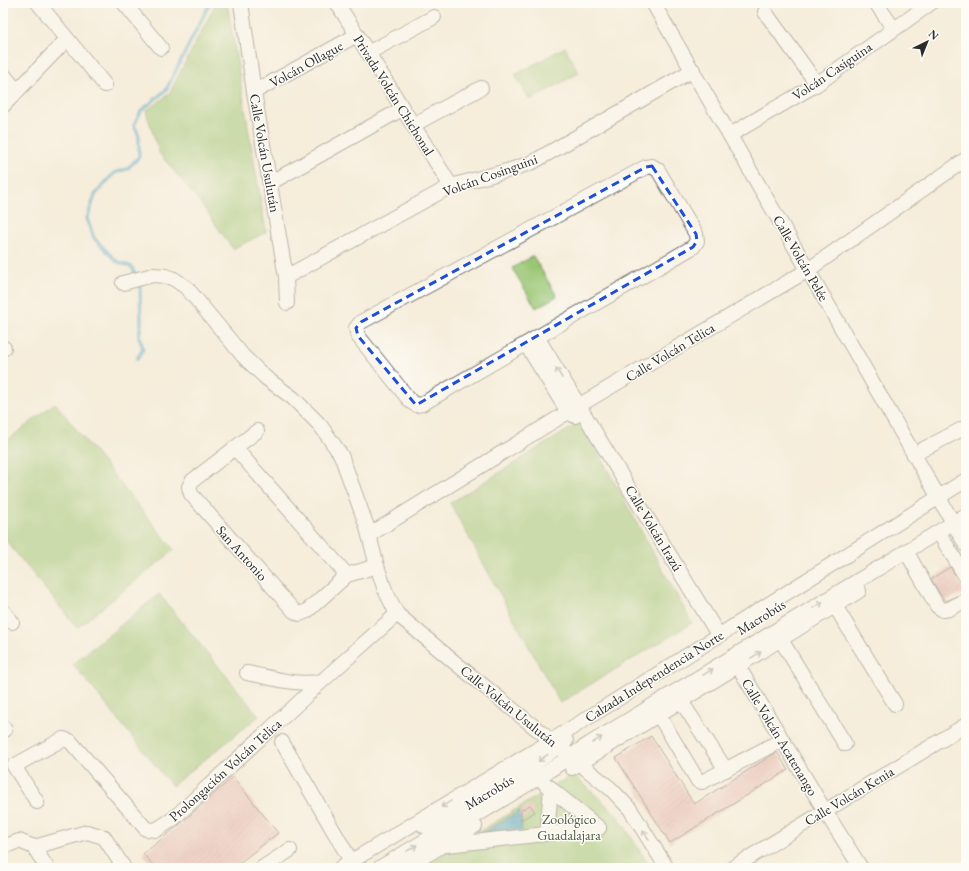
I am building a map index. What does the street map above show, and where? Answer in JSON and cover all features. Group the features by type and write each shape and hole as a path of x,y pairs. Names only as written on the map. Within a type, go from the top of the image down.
{"street":[{"path":"38,3 105,85"},
{"path":"124,3 161,48"},
{"name":"Calle Volcán Usulután","path":"241,3 254,92 286,277 287,303"},
{"name":"Privada Volcán Chichonal","path":"337,3 451,186"},
{"name":"Calle Volcán Pelée","path":"653,3 966,545"},
{"path":"876,3 894,29"},
{"name":"Volcán Casiguina","path":"730,135 817,84 931,3"},
{"path":"765,12 817,84"},
{"path":"368,53 434,17"},
{"name":"Volcán Ollague","path":"254,92 357,35"},
{"path":"3,106 67,39"},
{"name":"Volcán Cosinguini","path":"286,277 451,186 510,170 533,162 693,70"},
{"path":"3,74 17,91"},
{"path":"413,125 481,88"},
{"path":"270,183 402,109"},
{"name":"Calle Volcán Telica","path":"369,535 574,409 808,270 966,159"},
{"path":"652,166 658,170 696,234 697,241 693,247 532,341 422,404 416,405 411,402 358,336 356,328 361,322 646,167 652,166"},
{"name":"Calle Volcán Usulután","path":"123,283 153,275 166,276 174,279 187,288 243,356 266,378 293,398 320,425 341,455 366,524 385,590 397,614 611,788 630,809 667,868"},
{"name":"Calle Volcán Irazú","path":"532,341 574,409 589,421 719,636"},
{"path":"914,454 966,427"},
{"name":"San Antonio","path":"257,431 192,481 188,488 191,494 278,593 294,611 300,614 307,611 347,574 377,566"},
{"path":"235,448 347,574"},
{"name":"Calzada Independencia Norte","path":"405,868 548,786 576,760 681,701 781,640 942,538 950,515 966,480"},
{"name":"Macrobús","path":"379,868 431,837 464,823 576,760 590,744 950,515 966,491"},
{"name":"Macrobús","path":"348,866 425,826 456,812 533,765 555,744 601,716 950,515 966,514"},
{"name":"Calzada Independencia Norte","path":"555,744 719,636 950,515"},
{"path":"942,538 966,577"},
{"path":"910,558 937,606 943,610 949,609 966,600"},
{"path":"835,606 894,704"},
{"path":"3,610 12,622"},
{"name":"Prolongación Volcán Telica","path":"37,802 14,766 63,739 70,741 146,829 156,830 173,819 322,681 397,614"},
{"path":"781,640 845,744"},
{"name":"Calle Volcán Acatenango","path":"738,666 861,868"},
{"path":"247,673 281,680 312,684 322,681"},
{"path":"681,701 726,770"},
{"path":"658,714 698,781 705,781 782,740"},
{"name":"Calle Volcán Kenia","path":"732,868 966,725"},
{"path":"282,742 348,866"},
{"path":"443,845 599,828 548,786"},
{"path":"547,834 548,786"},
{"path":"34,847 86,832 104,837 124,868"},
{"path":"3,847 19,841 34,847 47,868"},
{"path":"262,868 290,850"}],"highlighted area":[{"path":"652,166 696,234 697,241 693,247 416,405 358,336 356,328 361,322 646,167"}],"green space":[{"path":"216,3 227,3 266,232 233,249 199,201 159,153 146,111 169,94"},
{"path":"565,47 579,73 530,100 515,75"},
{"path":"533,256 557,296 536,308 512,268"},
{"path":"55,403 174,550 77,628 3,537 3,444"},
{"path":"579,423 584,427 692,623 560,703 450,503"},
{"path":"159,594 259,716 172,786 73,664"},
{"name":"Zoológico Guadalajara","path":"573,774 617,815 651,868 421,868"}],"water":[{"path":"521,810 522,831 478,836"}],"building":[{"path":"950,567 966,592 945,601 931,579"},
{"path":"651,736 694,804 777,752 788,770 670,843 616,758"},
{"path":"233,777 278,833 233,868 156,868 143,854 179,825"},
{"path":"530,805 535,812 521,820 521,810"}],"waterway":[{"path":"136,277 132,267 116,261 94,238 87,219 95,195 114,173 127,169 139,157 139,136 134,125 141,111 166,90 210,3"},
{"path":"137,359 143,349 139,336 141,323 140,287 138,283"}]}
